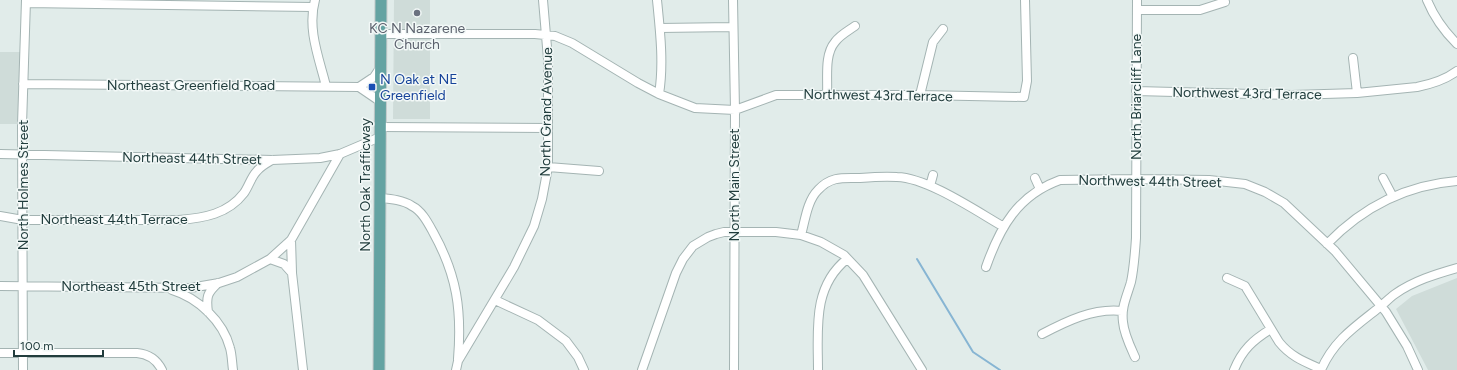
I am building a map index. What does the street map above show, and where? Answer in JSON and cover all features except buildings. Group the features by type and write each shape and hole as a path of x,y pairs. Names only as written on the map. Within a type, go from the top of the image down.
{"main road":[{"name":"North Oak Trafficway","path":"379,370 381,0"}],"street":[{"name":"North Grand Avenue","path":"456,370 458,361 514,267 534,226 542,200 548,167 548,60 543,0"},
{"path":"657,0 660,28 660,83 658,94"},
{"name":"North Main Street","path":"733,0 735,110 734,370"},
{"name":"Northwest 43rd Terrace","path":"735,110 776,95 827,94 1024,97 1027,81 1025,0"},
{"name":"North Briarcliff Lane","path":"1134,357 1124,328 1122,311 1130,282 1135,253 1137,0"},
{"path":"1426,0 1436,19 1457,44"},
{"path":"26,2 314,4 312,30 326,86"},
{"name":"North Holmes Street","path":"24,370 22,154 26,2"},
{"path":"1137,10 1200,10 1226,2"},
{"path":"827,94 829,52 834,42 842,34 855,26"},
{"path":"660,28 733,27"},
{"path":"920,95 932,42 943,29"},
{"path":"381,34 547,35 564,39 572,43 658,94 695,108 735,110"},
{"path":"1353,58 1357,93"},
{"path":"381,67 374,77 359,86 381,102"},
{"name":"Northwest 43rd Terrace","path":"1136,91 1292,95 1357,93 1427,85 1445,78 1457,71"},
{"name":"Northeast Greenfield Road","path":"23,84 359,86"},
{"name":"Northeast 44th Street","path":"0,154 272,160 320,158 340,154 380,132 548,128"},
{"name":"Northeast 45th Street","path":"0,286 197,287 219,283 237,277 270,259 291,240 340,154"},
{"path":"320,158 330,172"},
{"path":"251,159 256,172"},
{"name":"Northeast 44th Terrace","path":"0,216 23,220 179,220 199,218 213,215 225,210 234,203 244,193 256,172 272,160"},
{"path":"548,167 598,171"},
{"path":"930,186 933,175"},
{"path":"801,235 811,200 818,189 833,179 898,177 930,186 1004,227"},
{"path":"1035,178 1040,189"},
{"path":"1383,178 1393,197"},
{"name":"Northwest 44th Street","path":"986,267 994,246 1004,227 1018,206 1031,194 1060,180 1196,179 1245,184 1265,192 1284,203 1327,244 1382,306 1396,326 1418,370"},
{"path":"1327,244 1338,232 1360,215 1393,197 1421,187 1457,181"},
{"path":"380,198 400,201 412,205 421,213 445,257 455,284 460,319 458,361"},
{"path":"642,370 676,273 683,259 693,246 708,237 724,232 776,232 801,235 830,246 847,258 863,275 922,370"},
{"path":"291,240 292,273 303,370"},
{"path":"818,370 819,310 822,293 834,272 847,258"},
{"path":"270,259 284,264 292,273"},
{"path":"1227,278 1245,286 1279,342 1292,355 1321,369 1330,351 1347,332 1382,306 1395,294 1418,281 1457,268"},
{"path":"208,312 206,302 209,292 219,283"},
{"path":"168,288 181,293 214,318 227,338 233,370"},
{"path":"495,300 538,320 566,341 578,357 584,370"},
{"path":"1042,334 1066,322 1093,313 1108,310 1122,311"},
{"path":"1234,370 1246,348 1254,339 1271,329"},
{"path":"460,339 470,342"},
{"path":"0,352 137,353 145,354 152,358 162,370"}],"shaded area":[{"path":"394,0 430,0 430,119 393,119"},
{"path":"0,52 21,52 20,124 0,124"},
{"path":"1457,278 1457,370 1428,370 1396,309 1412,296"}],"waterway":[{"path":"917,259 973,352 1000,370"}],"place":[{"name":"KC N Nazarene Church","path":"417,13"},
{"name":"N Oak at NE Greenfield","path":"372,87"}]}
